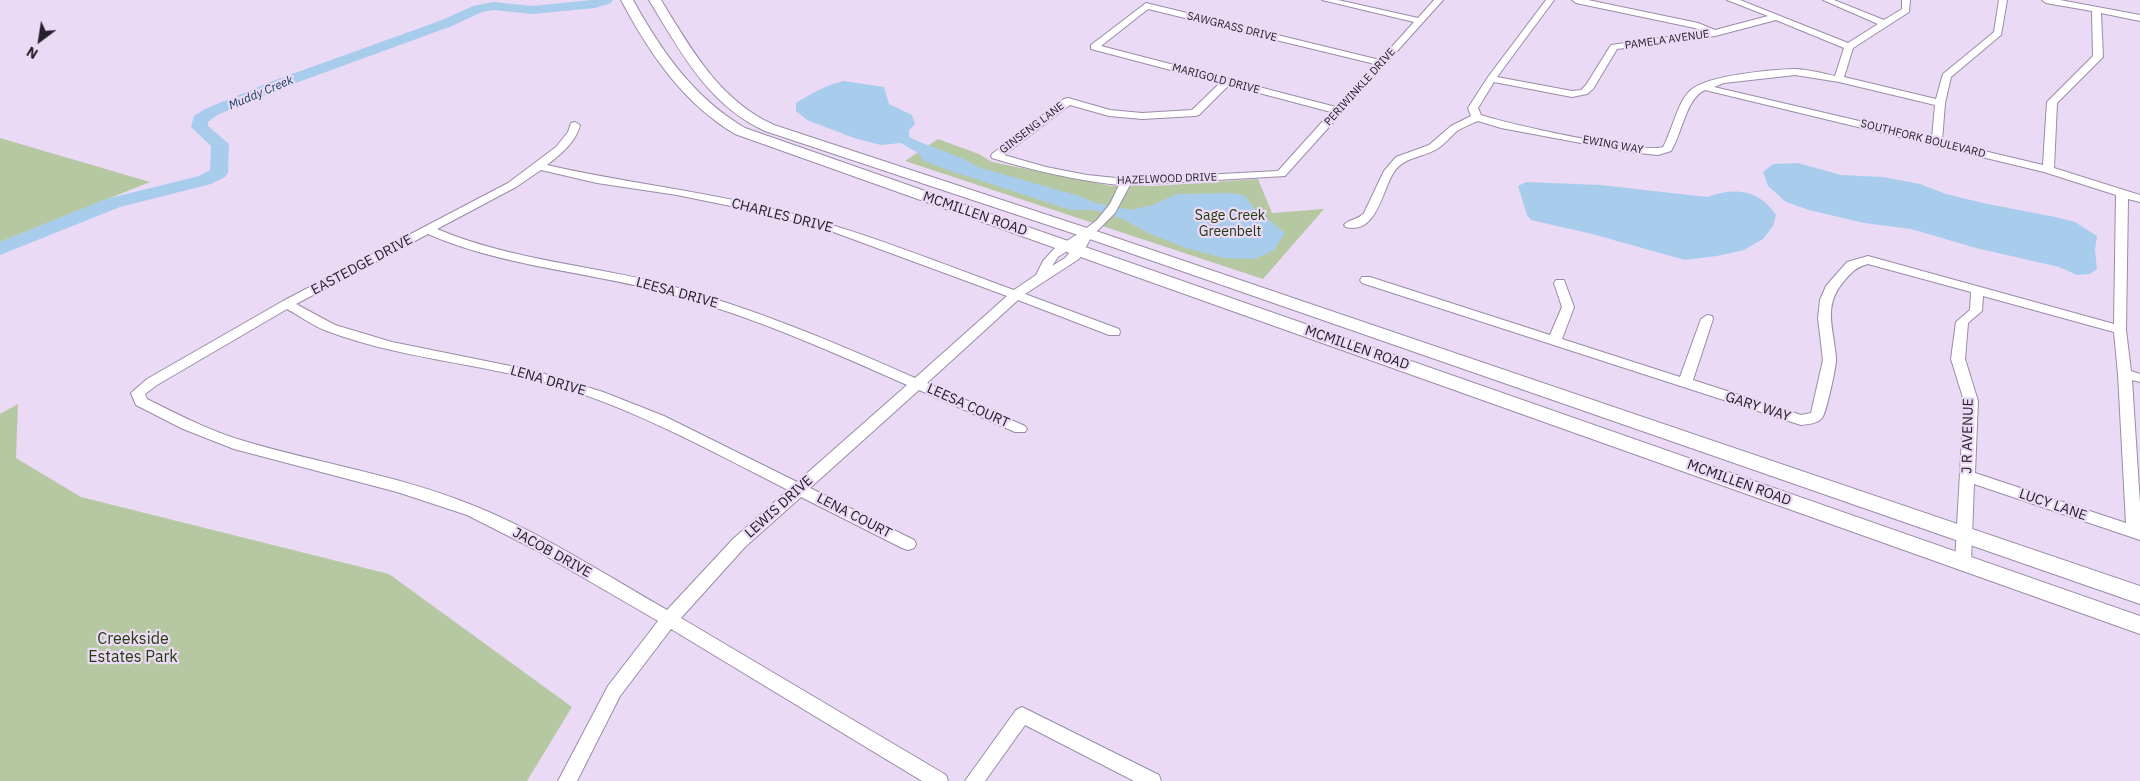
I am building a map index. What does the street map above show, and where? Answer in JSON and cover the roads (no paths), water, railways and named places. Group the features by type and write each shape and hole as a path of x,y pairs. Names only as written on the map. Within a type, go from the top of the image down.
{"main road":[{"name":"MCMILLEN ROAD","path":"627,0 668,66 694,97 722,122 769,142 2140,625"},
{"name":"MCMILLEN ROAD","path":"655,0 702,76 735,108 764,125 806,141 1087,233 2140,595"}],"street":[{"path":"1326,0 1420,21"},
{"name":"PERIWINKLE DRIVE","path":"1281,174 1439,0"},
{"path":"1350,225 1363,221 1369,214 1390,172 1400,159 1433,147 1455,128 1477,117 1474,108 1491,79 1550,0"},
{"path":"1576,0 1698,26 1715,33"},
{"path":"1731,0 1751,6 1849,47"},
{"path":"1827,0 1884,24"},
{"path":"1839,79 1849,47 1906,10 1906,0"},
{"path":"1937,142 1940,103 1946,76 1998,33 2003,0"},
{"path":"2046,0 2140,18"},
{"name":"SAWGRASS DRIVE","path":"1094,47 1146,6 1382,63"},
{"path":"2048,170 2052,102 2098,57 2096,10"},
{"name":"PAMELA AVENUE","path":"1491,79 1572,94 1584,92 1590,87 1614,47 1715,33 1776,17"},
{"name":"MARIGOLD DRIVE","path":"1094,47 1338,111"},
{"name":"EWING WAY","path":"1477,117 1502,125 1629,149 1658,152 1667,149 1695,91 1722,80 1796,72 1839,79 1940,103"},
{"name":"GINSENG LANE","path":"996,156 1068,101 1109,113 1142,116 1195,113 1227,82"},
{"name":"SOUTHFORK BOULEVARD","path":"1703,88 1937,142 2048,170 2140,199"},
{"name":"EASTEDGE DRIVE","path":"138,393 152,382 287,304 490,198 539,166 570,139 576,131 575,125"},
{"name":"HAZELWOOD DRIVE","path":"996,156 1044,170 1087,178 1126,182 1281,174"},
{"name":"CHARLES DRIVE","path":"539,166 597,180 677,192 756,208 832,228 1114,332"},
{"path":"1073,248 1118,203 1126,182"},
{"path":"2122,194 2120,330 2135,449 2137,533"},
{"name":"LEESA DRIVE","path":"428,230 461,244 479,249 625,279 740,311 813,338 917,384"},
{"name":"LEWIS DRIVE","path":"567,781 614,691 668,619 739,543 1016,295 1041,277 1067,264 1073,248"},
{"name":"GARY WAY","path":"1366,280 1801,420 1810,419 1817,415 1830,360 1824,318 1826,300 1830,289 1851,265 1868,260 2120,330"},
{"path":"1554,342 1568,307 1560,283"},
{"name":"J R AVENUE","path":"1962,562 1971,401 1958,359 1962,322 1976,311 1977,289"},
{"name":"LENA DRIVE","path":"287,304 330,328 390,346 535,375 598,395 659,419 800,489"},
{"path":"1685,383 1708,319"},
{"path":"2125,374 2140,378"},
{"name":"LEESA COURT","path":"917,384 1020,429"},
{"name":"JACOB DRIVE","path":"138,393 141,402 188,426 239,445 400,487 472,511 540,545 668,619 939,781"},
{"name":"LUCY LANE","path":"1967,476 2137,533"},
{"name":"LENA COURT","path":"800,489 908,544"},
{"path":"974,781 1022,714 1152,781"}],"water":[{"path":"844,81 884,87 889,104 912,115 915,124 909,130 909,137 962,158 978,167 1079,196 1095,203 1132,210 1152,205 1177,194 1230,193 1244,195 1255,209 1285,233 1274,250 1255,259 1223,258 1183,247 1146,232 1123,219 1093,210 1071,210 951,171 924,161 918,153 901,143 881,145 854,138 807,120 796,111 796,103 819,90"},
{"path":"1798,163 1841,175 1883,177 1920,184 1946,194 2075,222 2097,236 2095,250 2097,269 2090,274 2077,275 2059,267 1976,248 1911,229 1864,223 1809,210 1786,202 1768,186 1763,172 1773,164"},
{"path":"1526,182 1601,185 1707,197 1727,192 1745,192 1762,200 1776,215 1773,226 1763,239 1744,250 1685,260 1592,234 1531,220 1527,215 1518,186"}],"waterway":[{"name":"Muddy Creek","path":"0,249 113,203 205,180 219,173 220,144 199,127 200,120 211,112 276,85 447,23 478,9 493,6 532,10 595,4 606,0"}],"park label":[{"name":"Sage Creek Greenbelt","path":"1230,224"},
{"name":"Creekside Estates Park","path":"133,648"}]}
